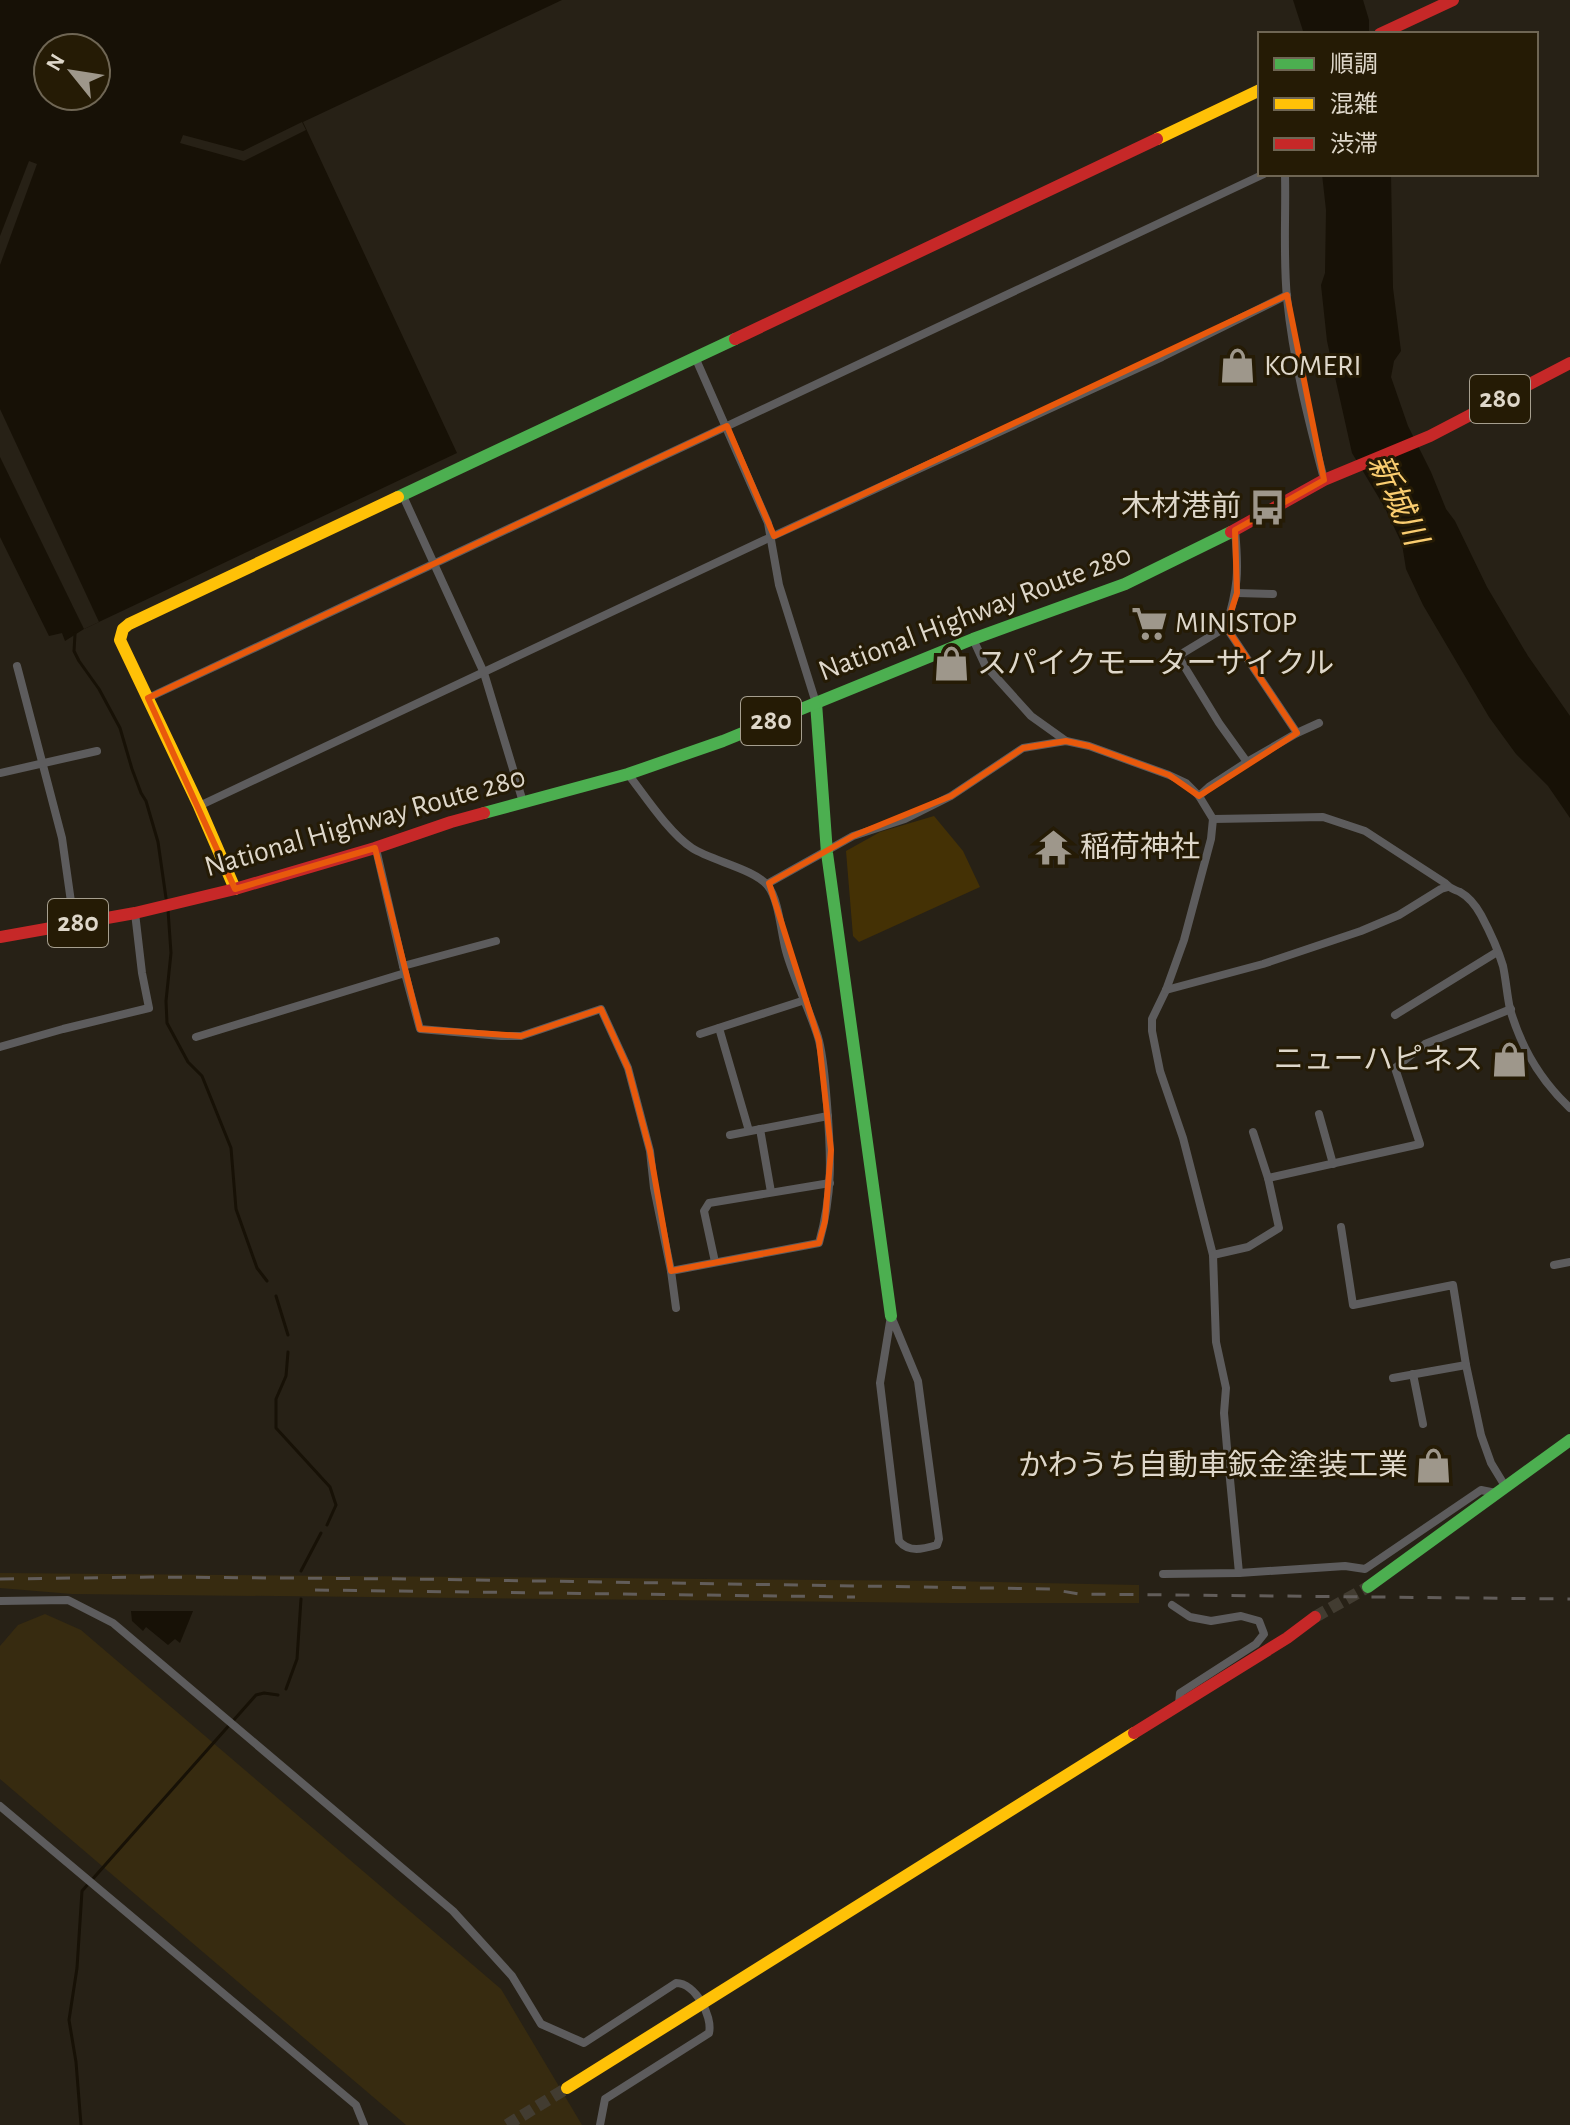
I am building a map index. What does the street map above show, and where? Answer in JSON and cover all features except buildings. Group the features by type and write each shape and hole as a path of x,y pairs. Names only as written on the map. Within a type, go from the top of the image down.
{"main road":[{"path":"1384,32 1453,0"},
{"path":"235,889 120,640 123,629 129,624 1258,91"},
{"name":"National Highway Route 280","path":"0,937 135,913 235,889 451,822 628,774 723,741 973,639 1125,584 1235,530 1324,480 1430,436 1570,363"},
{"path":"816,703 827,853 891,1316"},
{"path":"1368,1587 1570,1440"},
{"path":"567,2088 1287,1638 1315,1617"}],"street":[{"path":"148,698 1260,176"},
{"path":"1285,176 1287,295 1293,343 1306,413 1324,480"},
{"path":"199,806 1162,357 1287,295"},
{"path":"695,357 768,523 779,585 816,703"},
{"path":"403,496 484,673 523,802"},
{"path":"1235,530 1239,564 1237,593 1226,627 1178,656 1247,762"},
{"path":"1237,593 1273,594"},
{"path":"1226,627 1297,733"},
{"path":"973,639 985,665 1031,716 1066,741"},
{"path":"17,666 62,838 74,924"},
{"path":"1199,796 1247,762 1319,723"},
{"path":"767,884 853,836 905,819 951,796 1023,748 1066,741 1089,746 1169,775 1186,783 1199,796 1213,819 1211,839 1184,940 1152,1019 1152,1031 1160,1071 1183,1138 1213,1255 1216,1342 1226,1388 1224,1413 1239,1573"},
{"path":"0,773 97,751"},
{"path":"628,774 680,838 703,854 743,871 771,889 786,951 819,1041 831,1150 830,1183 819,1243 671,1271"},
{"path":"1213,819 1323,817 1377,837 1448,887 1460,892 1475,906 1497,952 1503,966 1511,1009 1540,1076 1570,1108"},
{"path":"375,848 420,1029 521,1036 601,1009 628,1068 650,1151 676,1308"},
{"path":"1166,990 1253,968 1361,931 1399,915 1448,887"},
{"path":"0,1047 149,1008 135,913"},
{"path":"196,1037 496,941"},
{"path":"1395,1015 1497,952"},
{"path":"700,1034 805,1000"},
{"path":"1268,1178 1420,1144 1395,1068 1425,1044 1511,1009"},
{"path":"719,1028 749,1131"},
{"path":"1319,1114 1333,1164"},
{"path":"730,1135 828,1116"},
{"path":"760,1129 771,1192"},
{"path":"1213,1255 1248,1247 1279,1228 1268,1178 1253,1132"},
{"path":"715,1262 704,1211 709,1203 830,1183"},
{"path":"1163,1574 1345,1566 1365,1569 1481,1490 1500,1489 1481,1435 1453,1285 1353,1305 1341,1227"},
{"path":"1554,1265 1570,1262"},
{"path":"891,1316 918,1381 939,1539 937,1545 912,1550 899,1541 880,1383 891,1316"},
{"path":"1393,1378 1466,1365"},
{"path":"1413,1374 1423,1424"},
{"path":"0,1601 68,1600 113,1623 453,1911 512,1976 541,2024 584,2043 676,1983 684,1983 690,1988 711,2025 709,2033 605,2099 600,2125"},
{"path":"1172,1605 1190,1617 1211,1621 1241,1616 1259,1621 1264,1634 1256,1644 1180,1693 1179,1704"},
{"path":"0,1806 356,2105 364,2125"}],"highlighted area":[{"path":"1287,295 1324,480 1235,530 1237,593 1226,627 1297,733 1199,796 1169,775 1089,746 1066,741 1023,748 951,796 853,836 769,883 819,1041 831,1150 825,1221 819,1243 671,1271 650,1151 628,1068 601,1009 521,1036 420,1029 375,848 235,889 148,698 727,426 774,536"}],"shaded area":[{"path":"934,816 963,851 980,887 859,942 853,936 846,851 880,832"},
{"path":"0,1573 1139,1585 1139,1603 72,1594 0,1588"},
{"path":"45,1614 81,1630 501,1989 582,2125 406,2125 0,1779 0,1646 18,1625"}],"water":[{"path":"0,0 562,0 303,122 457,453 84,629 65,641 62,633 49,636 0,537"},
{"path":"1293,0 1363,0 1369,32 1303,32"},
{"name":"新城川","path":"1322,176 1391,176 1393,288 1401,351 1394,361 1391,377 1408,426 1446,509 1487,587 1528,656 1570,716 1570,818 1548,786 1516,754 1489,717 1423,605 1406,569 1402,544 1385,508 1352,453 1327,341 1321,285 1325,273 1326,210"},
{"path":"131,1611 193,1611 180,1643 175,1639 168,1645 146,1627 143,1631 132,1621"}],"pier":[{"path":"302,122 306,130 244,161 180,143 183,135 243,151"},
{"path":"29,161 37,164 0,265 0,236"},
{"path":"0,409 99,622 84,629 0,457"}],"waterway":[{"path":"75,634 74,651 120,728 132,769 146,801 158,842 166,898"},
{"path":"168,910 171,953 167,1023 188,1062 202,1076 231,1148 236,1209 257,1268 267,1281"},
{"path":"276,1296 288,1335"},
{"path":"288,1352 286,1376 276,1399 276,1428 330,1487 336,1505 327,1525"},
{"path":"301,1571 321,1533"},
{"path":"286,1689 297,1659 301,1599"},
{"path":"81,2125 69,2020 77,1968 82,1891 256,1695 278,1695"}],"tunnel":[{"path":"1315,1617 1368,1587"},
{"path":"507,2125 567,2088"}],"railway":[{"path":"0,1579 410,1579 1050,1589 1079,1594 1570,1599"},
{"path":"315,1590 855,1597"}],"traffic: fast":[{"path":"398,497 735,339"},
{"path":"484,813 628,774 723,741 973,639 1125,584 1231,532"},
{"path":"816,703 827,853 891,1316"},
{"path":"1368,1587 1570,1440"}],"traffic: slow":[{"path":"1157,139 1258,91"},
{"path":"235,889 120,640 123,629 398,497"},
{"path":"567,2088 1134,1733"}],"traffic: jam":[{"path":"1384,32 1453,0"},
{"path":"735,339 1157,139"},
{"path":"1231,532 1324,480 1430,436 1570,363"},
{"path":"0,937 135,913 235,889 484,813"},
{"path":"1134,1733 1287,1638 1315,1617"}],"place":[{"name":"KOMERI","path":"1238,366"},
{"name":"木材港前","path":"1267,507"},
{"name":"MINISTOP","path":"1149,623"},
{"name":"スパイクモーターサイクル","path":"951,664"},
{"name":"稲荷神社","path":"1054,848"},
{"name":"ニューハピネス","path":"1509,1060"},
{"name":"かわうち自動車鈑金塗装工業","path":"1434,1466"}]}
